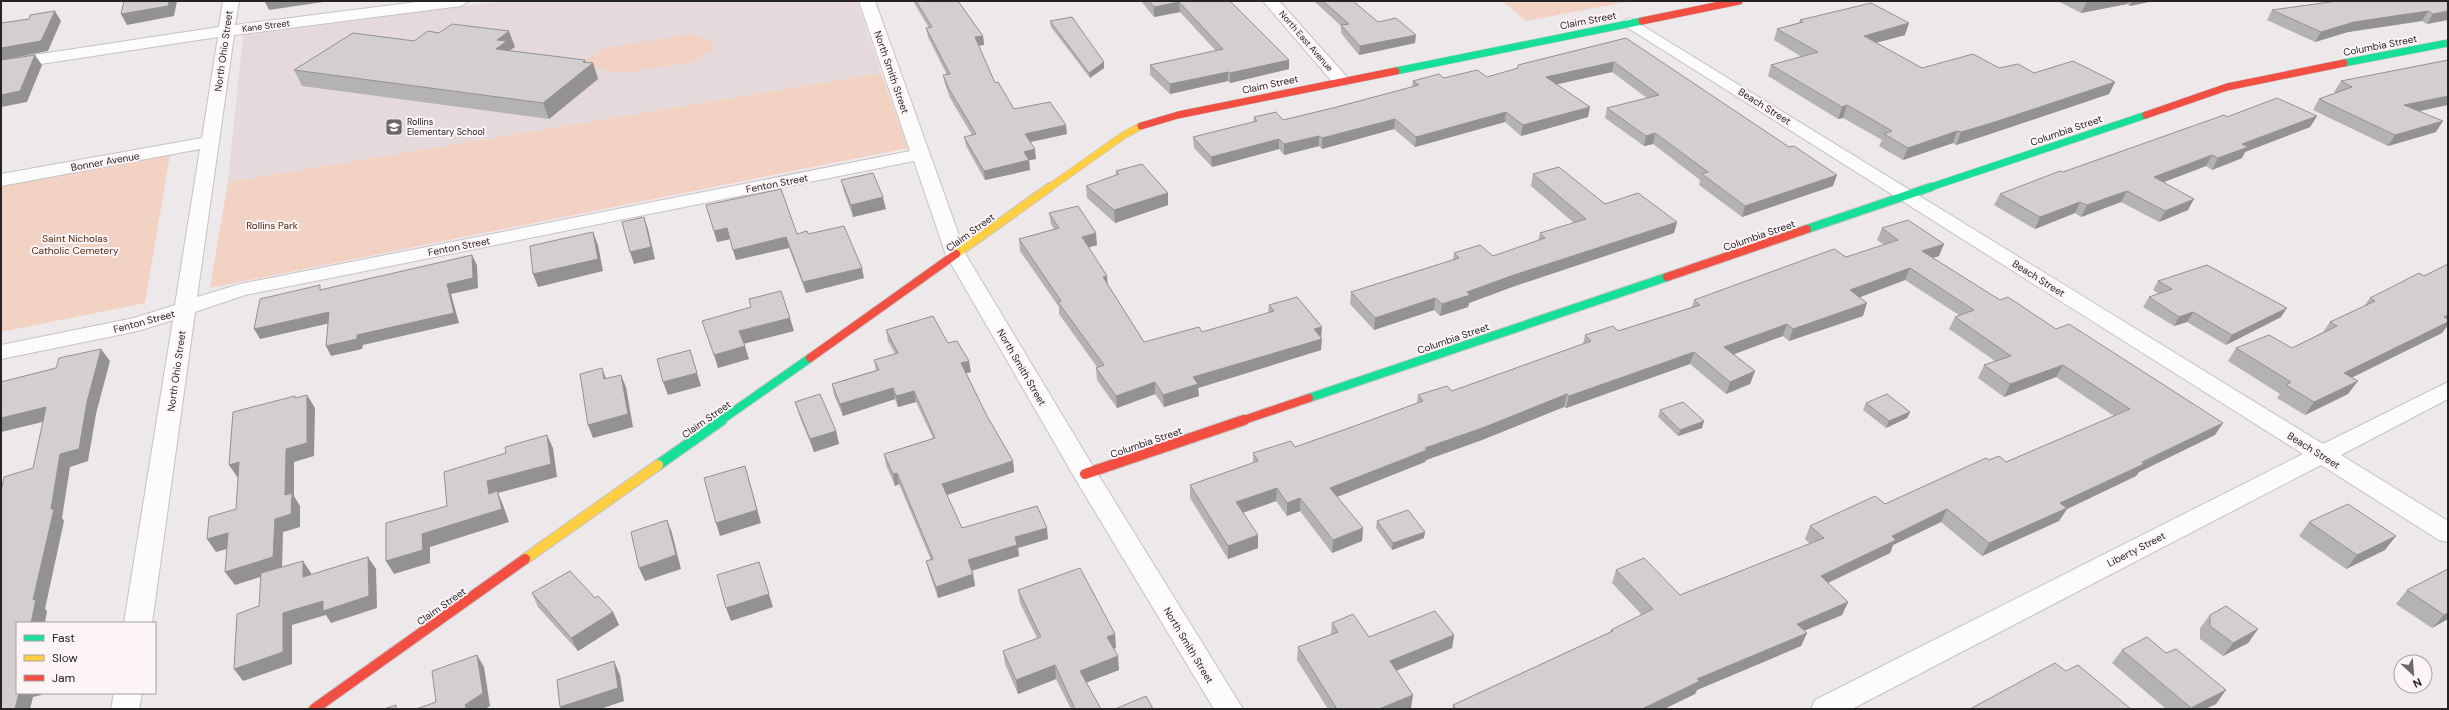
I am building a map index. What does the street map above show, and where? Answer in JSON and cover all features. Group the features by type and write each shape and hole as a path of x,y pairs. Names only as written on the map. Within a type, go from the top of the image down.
{"street":[{"name":"North Ohio Street","path":"138,622 231,1"},
{"name":"Kane Street","path":"1,65 226,31 461,1"},
{"name":"North Smith Street","path":"867,1 956,255 1085,474 1228,709"},
{"name":"North East Avenue","path":"1271,1 1341,81"},
{"name":"Claim Street","path":"314,709 1124,135 1148,122 1341,81 1739,1"},
{"name":"Beach Street","path":"1630,23 2448,534"},
{"name":"Columbia Street","path":"1085,474 2227,87 2263,78 2448,43"},
{"name":"Bonner Avenue","path":"1,180 210,142"},
{"name":"Fenton Street","path":"1,352 138,324 240,290 921,154"},
{"name":"Liberty Street","path":"1825,709 2448,390"},
{"path":"125,709 128,694"}],"shaded area":[{"name":"Rollins Elementary School","path":"505,1 857,1 881,73 228,182 243,35"}],"green space":[{"path":"1502,1 1632,1 1526,21"},
{"path":"692,34 711,41 713,49 693,62 624,73 584,66 586,60 605,48"},
{"name":"Rollins Park","path":"881,73 908,148 210,288 228,182"},
{"name":"Saint Nicholas Catholic Cemetery","path":"170,155 145,303 1,332 1,185"}],"building":[{"path":"124,1 169,1 168,6 121,14"},
{"path":"916,1 958,1 983,36 975,37 995,83 998,82 1014,109 1050,102 1066,125 1025,134 1035,149 1024,152 1029,160 984,171 964,137 976,134 949,89 943,75 950,74 926,28 932,27"},
{"path":"1149,1 1230,1 1289,60 1170,84 1150,65 1223,49 1179,2 1154,7"},
{"path":"1323,1 1353,1 1378,22 1396,18 1416,35 1360,46 1341,25 1349,24"},
{"path":"2337,1 2448,1 2448,11 2433,14 2428,11 2354,22 2321,32 2272,10"},
{"path":"1871,3 1909,23 1864,36 1922,68 1973,54 1999,68 2018,64 2034,73 2073,61 2115,82 1995,122 1961,132 1957,131 1908,148 1884,134 1892,131 1847,105 1842,107 1771,65 1818,52 1777,29 1803,22 1800,20"},
{"path":"55,11 41,41 1,48 1,23 29,19 30,15"},
{"path":"1072,17 1104,62 1089,73 1050,21"},
{"path":"452,24 509,31 497,40 507,41 496,49 585,60 583,62 593,63 543,103 294,70 353,33 414,41 428,31 439,33"},
{"path":"1626,38 1789,147 1794,146 1837,175 1745,206 1702,174 1708,172 1655,133 1646,136 1607,108 1659,95 1614,62 1546,77 1590,107 1523,125 1506,112 1416,137 1395,119 1322,138 1319,136 1284,144 1279,139 1211,157 1193,137 1257,121 1254,117 1276,112 1283,120 1333,108 1419,85 1413,81 1439,74 1444,78 1477,70 1487,77 1518,68 1518,65"},
{"path":"35,55 20,91 1,95 1,60"},
{"path":"2448,60 2448,96 2404,105 2443,121 2395,135 2319,99 2352,87 2341,81"},
{"path":"2277,98 2317,116 2242,144 2248,147 2218,158 2212,155 2154,177 2194,199 2165,211 2127,191 2087,205 2080,202 2040,217 2000,194 2060,171 2063,172 2224,115 2227,117"},
{"path":"1142,164 1168,193 1114,210 1086,186 1119,174 1116,171"},
{"path":"1559,167 1605,204 1638,193 1677,222 1514,275 1467,292 1470,295 1442,304 1435,298 1375,318 1351,292 1459,258 1454,253 1480,245 1493,256 1545,238 1540,233 1586,219 1533,174"},
{"path":"873,173 883,197 851,205 841,180"},
{"path":"781,189 797,234 807,231 808,234 844,226 862,268 803,282 786,237 733,250 727,228 714,231 706,205"},
{"path":"1078,206 1096,233 1082,237 1107,276 1103,277 1144,342 1199,327 1202,332 1274,311 1269,305 1297,297 1322,327 1314,329 1322,339 1193,377 1198,384 1163,395 1155,382 1116,396 1096,368 1104,365 1058,302 1061,301 1019,239 1059,228 1049,213"},
{"path":"644,217 651,247 630,252 622,222"},
{"path":"1908,220 1944,244 1922,251 2000,300 2008,297 2056,329 2069,324 2223,423 2142,462 2144,464 2060,503 2067,508 1989,543 1947,509 1892,536 1896,540 1821,576 1848,602 1797,624 1807,633 1697,679 1700,681 1642,709 1456,709 1453,705 1613,631 1611,630 1653,609 1616,570 1644,558 1680,595 1824,538 1810,526 1875,496 1885,504 1986,458 1989,460 1999,456 2006,462 2130,409 2063,365 2010,384 1984,365 2011,356 1955,317 1974,310 1910,268 1850,290 1867,303 1793,329 1787,324 1724,347 1755,371 1730,382 1694,352 1569,396 1567,394 1485,427 1425,448 1427,450 1330,488 1363,528 1333,540 1300,498 1287,503 1277,488 1236,502 1258,535 1228,546 1190,485 1258,461 1253,453 1291,441 1295,447 1423,401 1418,395 1447,386 1452,391 1591,341 1585,335 1613,326 1618,331 1700,305 1694,300 1834,249 1846,257 1898,240 1882,228"},
{"path":"593,232 598,259 533,274 530,246"},
{"path":"472,255 473,278 447,284 454,313 357,335 357,339 326,346 329,312 254,329 260,299 320,285 320,290"},
{"path":"2448,264 2448,315 2444,317 2448,319 2448,322 2344,373 2358,381 2314,402 2286,385 2291,382 2236,348 2269,335 2292,348 2337,326 2330,322 2375,301 2370,298 2419,273 2424,276"},
{"path":"2207,265 2287,308 2232,335 2193,312 2179,317 2149,297 2172,289 2158,281"},
{"path":"781,291 790,318 739,331 745,346 714,355 702,321 751,307 749,299"},
{"path":"933,316 948,343 957,341 969,361 961,363 987,416 1013,461 942,484 962,528 1037,506 1047,528 1015,537 1017,545 968,560 973,574 936,587 926,561 933,559 897,473 893,474 884,454 935,438 914,391 896,396 893,388 840,404 832,384 879,370 874,360 898,353 886,330"},
{"path":"101,349 87,402 79,449 60,454 51,509 54,509 33,600 36,599 31,622 16,622 16,694 19,694 15,709 1,709 1,492 4,477 33,468 46,407 1,418 1,382 56,368 59,358"},
{"path":"690,350 697,373 663,382 657,359"},
{"path":"602,368 604,379 621,375 628,414 588,425 580,374"},
{"path":"820,394 836,431 810,439 795,402"},
{"path":"1887,394 1910,412 1889,421 1866,403"},
{"path":"307,395 307,443 286,449 285,495 292,493 291,514 275,519 273,557 225,572 228,533 207,539 209,517 236,509 239,462 229,465 233,412 295,396 295,398"},
{"path":"1683,402 1704,421 1680,430 1660,410"},
{"path":"547,435 551,464 487,481 489,494 497,491 502,509 422,534 423,550 386,561 386,523 447,506 444,472 506,453 505,447"},
{"path":"745,466 757,510 716,523 704,478"},
{"path":"2348,504 2396,536 2357,555 2309,522"},
{"path":"1408,510 1425,532 1393,543 1377,521"},
{"path":"667,520 676,555 639,568 631,532"},
{"path":"368,557 369,596 323,611 323,601 283,613 283,652 234,669 237,614 259,606 261,573 303,561 303,577"},
{"path":"759,562 769,594 726,608 717,575"},
{"path":"1080,568 1115,634 1107,637 1118,656 1080,671 1101,709 1075,709 1055,665 1016,680 1003,651 1041,637 1018,590"},
{"path":"2448,569 2448,613 2444,615 2407,590"},
{"path":"570,571 595,598 598,596 613,612 571,638 532,593"},
{"path":"2226,606 2258,629 2233,643 2210,626 2210,615"},
{"path":"1435,611 1454,635 1390,661 1413,695 1379,709 1337,709 1298,647 1338,632 1332,623 1353,614 1369,637"},
{"path":"2147,637 2166,653 2176,649 2226,690 2191,708 2122,650"},
{"path":"477,655 483,693 465,705 467,709 416,709 436,702 432,671"},
{"path":"614,661 618,688 560,707 557,680"},
{"path":"2055,663 2066,671 2078,665 2131,709 1970,709"},
{"path":"1146,696 1153,709 1115,709"},
{"path":"396,705 396,709 384,709"}],"traffic: fast":[{"path":"1396,71 1642,21"},
{"path":"2344,63 2448,43"},
{"path":"1807,229 2146,115"},
{"path":"1309,398 1667,277"},
{"path":"658,465 810,358"}],"traffic: slow":[{"path":"956,254 1124,135 1141,126"},
{"path":"525,559 658,465"}],"traffic: jam":[{"path":"1642,21 1739,1"},
{"path":"2146,115 2227,87 2344,63"},
{"path":"1141,126 1178,115 1396,71"},
{"path":"1667,277 1807,229"},
{"path":"810,358 956,254"},
{"path":"1085,474 1309,398"},
{"path":"314,709 525,559"}],"place":[{"name":"Rollins Elementary School","path":"394,127"}]}
